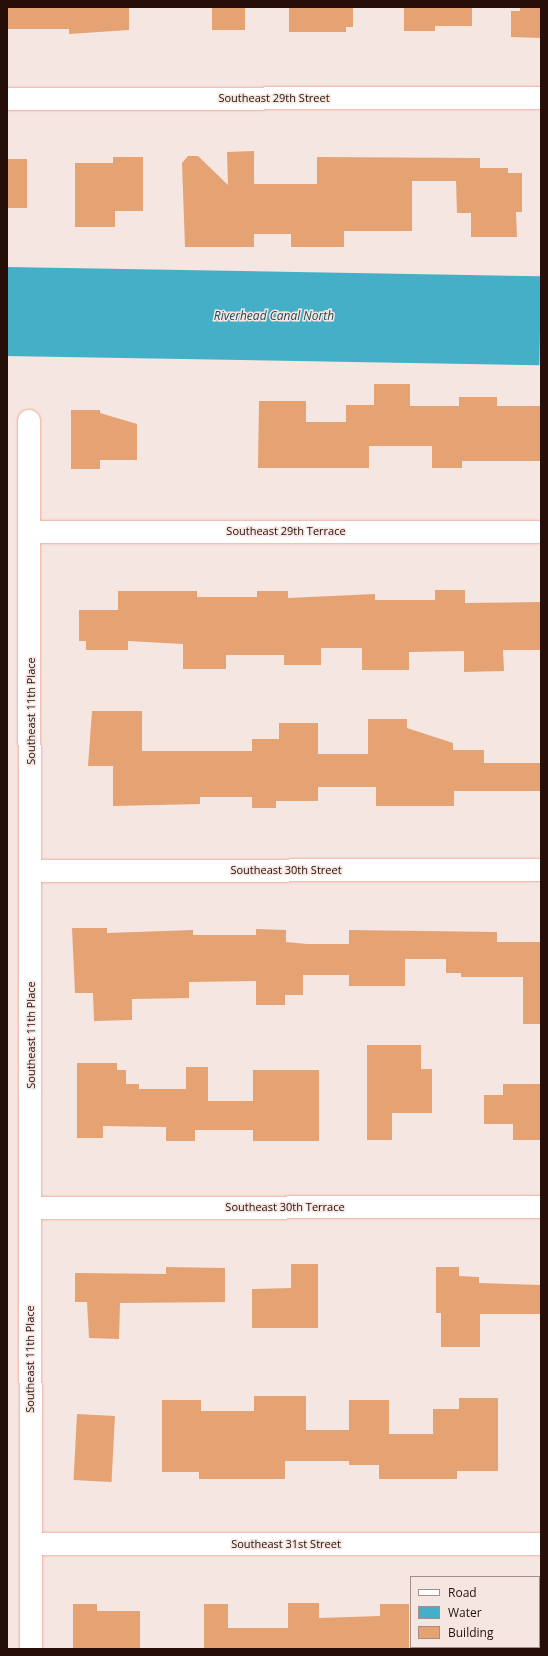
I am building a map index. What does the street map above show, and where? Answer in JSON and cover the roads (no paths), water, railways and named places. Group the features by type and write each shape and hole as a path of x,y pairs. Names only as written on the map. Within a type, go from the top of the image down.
{"street":[{"name":"Southeast 29th Street","path":"7,99 541,98"},
{"name":"Southeast 11th Place","path":"29,421 31,532 32,871 30,1208 31,1649"},
{"name":"Southeast 29th Terrace","path":"31,532 541,532"},
{"name":"Southeast 30th Street","path":"32,871 541,870"},
{"name":"Southeast 30th Terrace","path":"30,1208 541,1207"},
{"name":"Southeast 31st Street","path":"31,1544 541,1544"}],"water":[{"name":"Riverhead Canal North","path":"7,267 541,276 539,365 7,356"}]}
